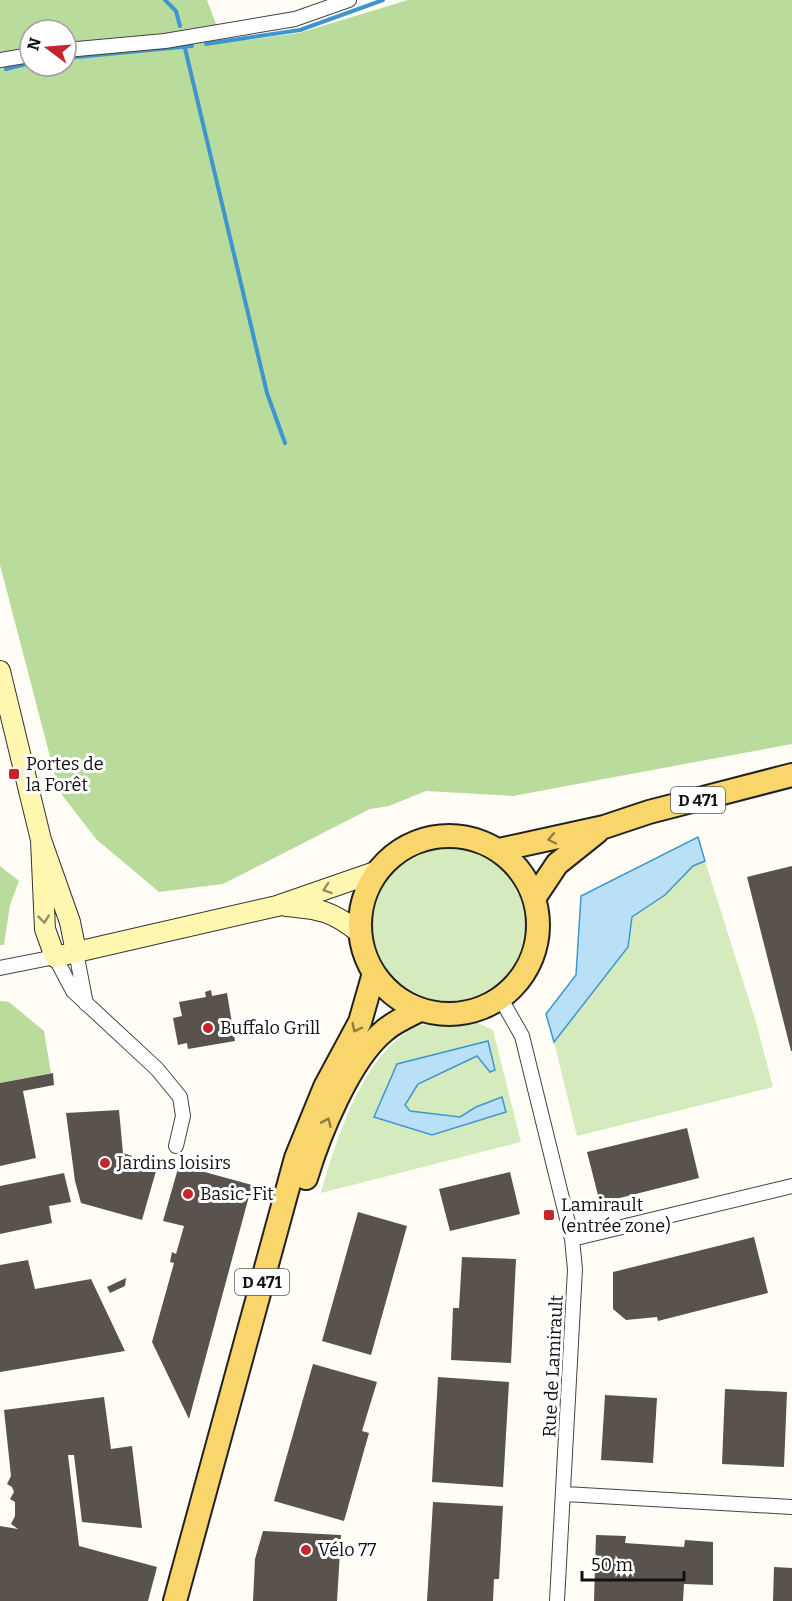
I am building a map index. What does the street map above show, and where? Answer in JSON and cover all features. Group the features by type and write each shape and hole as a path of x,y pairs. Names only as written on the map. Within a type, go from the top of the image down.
{"main road":[{"path":"0,671 41,840 70,922 76,952"},
{"name":"D 471","path":"500,850 604,827 649,812 792,775"},
{"name":"D 471","path":"535,897 557,864 604,827"},
{"path":"448,835 475,839 500,850 521,871 535,897 539,925 534,953 521,979 501,999 470,1012 453,1015 420,1010 394,995 374,973 364,954 360,933 364,901 378,872 405,848 421,840 448,835"},
{"path":"41,840 45,929 55,957 277,906 378,872"},
{"path":"277,906 320,909 336,914 360,933"},
{"path":"70,922 112,945"},
{"name":"D 471","path":"175,1601 296,1158 325,1087 360,1022 374,973"},
{"name":"D 471","path":"188,1601 291,1224 311,1163 341,1092 361,1059 384,1031 420,1010"}],"street":[{"path":"78,49 165,41 295,19 350,0"},
{"path":"0,60 18,57"},
{"path":"76,952 86,1004"},
{"path":"0,968 55,957 73,991 157,1069 180,1097 183,1116 176,1146"},
{"name":"Rue de Lamirault","path":"501,999 522,1036 572,1239 575,1269 565,1494 557,1601"},
{"path":"572,1239 792,1186"},
{"path":"565,1494 792,1507"}],"green space":[{"path":"0,0 207,0 223,43 299,33 408,0 792,0 792,744 513,796 426,791 389,806 370,809 223,884 159,892 96,839 59,791 0,565"},
{"path":"449,841 480,847 505,865 523,890 529,921 523,952 505,977 480,995 449,1001 418,995 393,977 375,952 369,921 375,890 393,865 418,847"},
{"path":"705,861 756,1022 773,1087 577,1136 554,1042 628,947 632,917 665,895 693,866"},
{"path":"0,866 19,881 10,905 4,945 0,945"},
{"path":"0,1001 9,1002 44,1031 51,1073 0,1083"},
{"path":"474,1021 493,1030 521,1142 321,1193 334,1150 352,1104 377,1061 392,1044 410,1030 424,1025","holes":["488,1041 477,1056 418,1084 405,1105 410,1111 460,1117 476,1107 502,1097 505,1112 432,1135 375,1117 397,1064"]}],"water":[{"path":"698,837 705,861 693,866 665,895 632,917 628,947 554,1042 546,1014 576,975 581,896"},
{"path":"488,1041 495,1070 490,1072 477,1056 418,1084 405,1105 410,1111 460,1117 476,1107 502,1097 506,1112 432,1135 374,1117 397,1064"}],"building":[{"path":"792,866 792,1051 791,1051 747,877"},
{"name":"Buffalo Grill","path":"211,990 212,996 227,993 235,1041 188,1049 187,1043 178,1045 173,1018 182,1016 179,1002 206,997 205,992"},
{"path":"53,1073 54,1085 23,1091 36,1158 0,1166 0,1083"},
{"path":"119,1110 123,1153 158,1164 142,1220 81,1203 75,1181 66,1113"},
{"path":"687,1128 699,1178 600,1203 587,1152"},
{"path":"179,1165 252,1185 189,1419 152,1342 174,1263 170,1262 172,1252 176,1254 184,1226 163,1221"},
{"path":"510,1172 520,1214 450,1231 439,1189"},
{"path":"64,1173 71,1202 49,1206 52,1223 0,1234 0,1186"},
{"path":"358,1212 407,1226 371,1355 322,1341"},
{"path":"754,1237 768,1293 658,1321 657,1317 626,1320 613,1309 613,1272"},
{"path":"462,1257 516,1259 511,1363 451,1360 453,1308 459,1308"},
{"path":"28,1260 35,1289 91,1279 125,1351 0,1372 0,1265"},
{"path":"126,1278 125,1286 110,1293 107,1287"},
{"path":"313,1364 377,1382 362,1431 369,1433 344,1521 274,1501"},
{"path":"438,1377 509,1382 503,1487 432,1482"},
{"path":"725,1389 787,1392 784,1467 722,1464"},
{"path":"605,1395 657,1398 653,1463 601,1460"},
{"path":"104,1397 111,1449 132,1446 142,1528 82,1522 74,1455 68,1455 79,1546 157,1567 148,1601 0,1601 0,1526 18,1529 11,1524 15,1516 15,1502 10,1499 14,1492 12,1487 7,1484 11,1476 4,1410"},
{"path":"433,1502 503,1506 499,1579 494,1579 493,1601 427,1601"},
{"path":"263,1531 341,1535 337,1601 253,1601 255,1559"},
{"path":"596,1535 626,1536 625,1543 684,1547 685,1540 713,1542 713,1585 684,1584 683,1601 594,1601"},
{"path":"774,1567 792,1568 792,1601 773,1601"}],"waterway":[{"path":"165,0 176,11 180,26"},
{"path":"206,44 300,30 383,0"},
{"path":"184,44 267,393 285,443"},
{"path":"78,57 192,46"},
{"path":"6,69 18,66"}],"place":[{"name":"Portes de la Forêt","path":"14,774"},
{"name":"Buffalo Grill","path":"208,1028"},
{"name":"Jardins loisirs","path":"105,1163"},
{"name":"Basic-Fit","path":"188,1194"},
{"name":"Lamirault (entrée zone)","path":"549,1215"},
{"name":"Vélo 77","path":"306,1550"}]}
